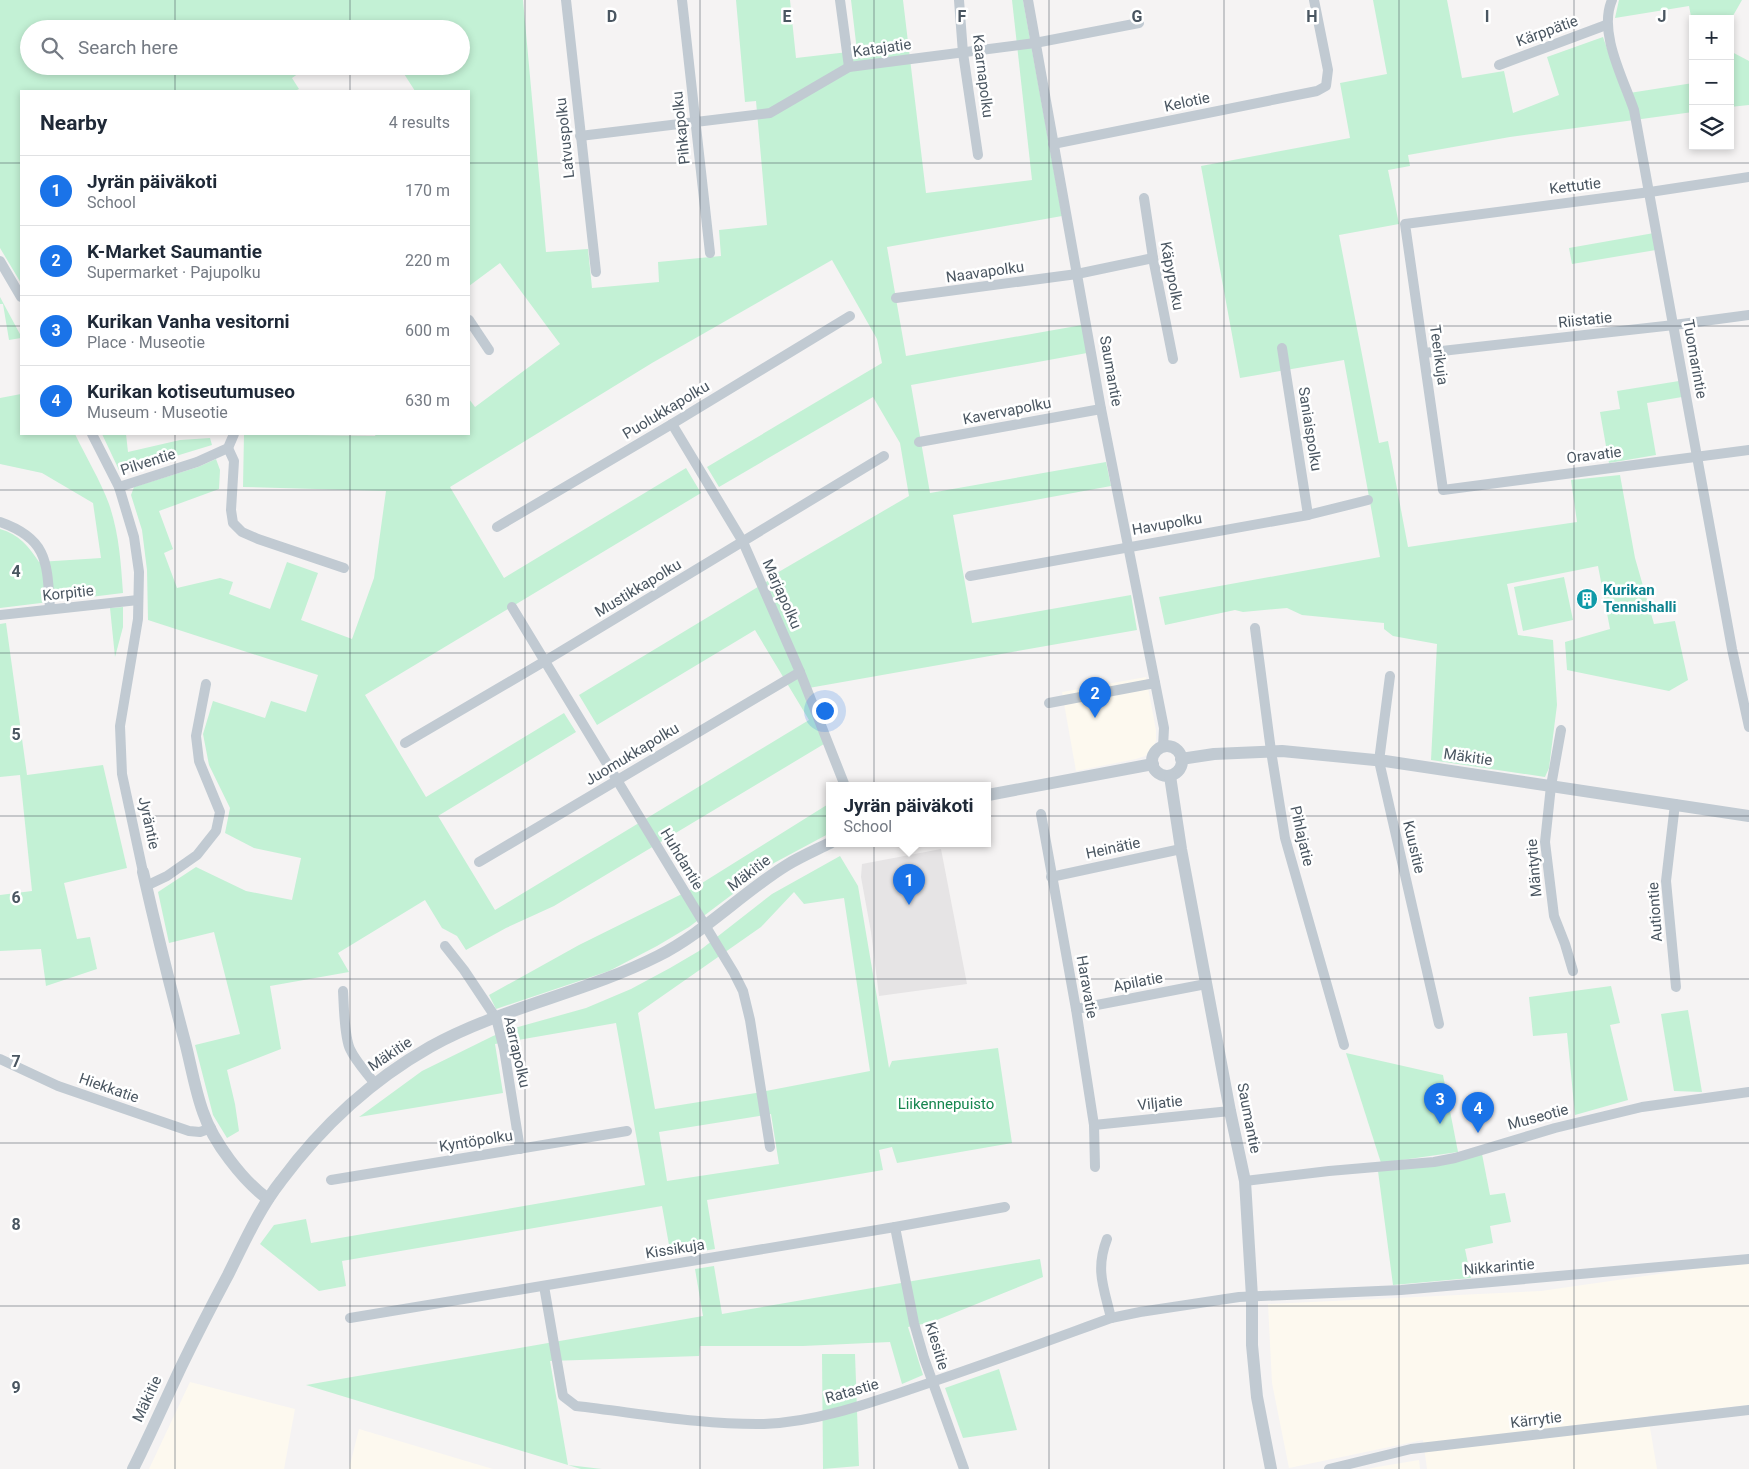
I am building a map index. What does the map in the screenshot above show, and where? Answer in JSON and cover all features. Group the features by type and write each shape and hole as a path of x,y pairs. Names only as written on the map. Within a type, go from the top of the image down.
{"street":[{"name":"Latvuspolku","path":"566,0 596,272"},
{"name":"Pihkapolku","path":"682,0 710,253"},
{"path":"840,0 849,67"},
{"name":"Kaarnapolku","path":"959,0 963,53 978,155"},
{"name":"Saumantie","path":"1028,0 1101,409 1156,683 1164,728 1163,747"},
{"name":"Kelotie","path":"1053,144 1317,91 1326,86 1328,70 1314,0"},
{"name":"Tuomarintie","path":"1612,0 1608,8 1606,25 1610,42 1634,110 1696,457 1739,686 1749,727"},
{"name":"Katajatie","path":"580,136 770,112 849,67 1036,43 1138,23"},
{"name":"Kärppätie","path":"1499,65 1606,25"},
{"name":"Kettutie","path":"1405,224 1749,177"},
{"name":"Käpypolku","path":"1144,198 1153,258 1173,359"},
{"name":"Teerikuja","path":"1405,224 1443,490"},
{"name":"Naavapolku","path":"896,298 1077,274 1153,258"},
{"path":"0,261 20,295"},
{"name":"Riistatie","path":"1424,353 1674,326 1749,315"},
{"name":"Puolukkapolku","path":"497,527 850,316"},
{"path":"470,322 489,350"},
{"name":"Saniaispolku","path":"1282,348 1308,515"},
{"name":"Kavervapolku","path":"919,442 1101,409"},
{"name":"Marjapolku","path":"672,424 743,542 800,672 843,782"},
{"name":"Jyräntie","path":"93,435 119,487 134,537 139,572 138,620 120,726 122,774 146,886 203,1113 241,1173 268,1200"},
{"path":"234,435 228,448 234,461 231,510 233,523 242,532 258,539 344,568"},
{"name":"Pilventie","path":"119,487 197,462 228,448"},
{"name":"Oravatie","path":"1443,490 1749,450"},
{"name":"Mustikkapolku","path":"406,743 884,456"},
{"name":"Havupolku","path":"970,576 1127,546 1308,515 1368,500"},
{"path":"0,522 19,529 33,539 43,554 47,567 50,610"},
{"name":"Korpitie","path":"0,615 138,600"},
{"name":"Huhdantie","path":"512,607 734,973 743,992 750,1020 770,1147"},
{"name":"Pihlajatie","path":"1255,628 1284,838 1344,1045"},
{"name":"Juomukkapolku","path":"479,862 800,672"},
{"name":"Kuusitie","path":"1390,676 1380,761 1439,1024"},
{"path":"1049,703 1156,683"},
{"path":"146,886 167,876 197,855 216,831 220,812 199,761 196,736 206,684"},
{"name":"Mäntytie","path":"1561,730 1551,786 1545,842 1554,916 1565,944 1572,971"},
{"path":"1163,747 1175,749 1182,758 1179,770 1170,776 1159,774 1153,764 1155,753 1163,747"},
{"name":"Mäkitie","path":"1182,758 1271,751 1380,761 1749,816"},
{"path":"991,794 1153,764"},
{"name":"Saumantie","path":"1170,776 1181,849 1245,1181 1252,1297 1252,1345 1257,1397 1270,1469"},
{"name":"Autiontie","path":"1675,804 1666,881 1676,987"},
{"name":"Haravatie","path":"1041,814 1076,1009 1094,1125 1095,1167"},
{"name":"Mäkitie","path":"132,1469 182,1364 268,1200 298,1158 353,1102 403,1064 467,1029 607,980 660,955 705,926 787,865 826,845"},
{"name":"Heinätie","path":"1051,876 1181,849"},
{"name":"Aarrapolku","path":"445,946 464,970 496,1018 504,1049 520,1149"},
{"name":"Apilatie","path":"1076,1009 1206,984"},
{"path":"344,991 345,1021 349,1048 375,1084"},
{"name":"Hiekkatie","path":"0,1059 58,1086 189,1131 200,1132 211,1128"},
{"name":"Museotie","path":"1245,1181 1328,1171 1434,1162 1454,1158 1555,1128 1642,1107 1749,1092"},
{"name":"Viljatie","path":"1094,1125 1230,1111"},
{"name":"Kyntöpolku","path":"331,1180 626,1131"},
{"name":"Kissikuja","path":"350,1318 896,1227 1005,1207"},
{"name":"Kiesitie","path":"896,1227 914,1323 964,1469"},
{"path":"1107,1239 1102,1251 1100,1269 1111,1318"},
{"name":"Nikkarintie","path":"1252,1297 1401,1290 1749,1259"},
{"name":"Ratastie","path":"544,1286 562,1396 576,1406 702,1420 765,1424 807,1418 853,1408 933,1382 1111,1318 1240,1297 1252,1297"},
{"name":"Kärrytie","path":"1329,1469 1411,1449 1749,1410"}],"shaded area":[{"path":"1146,677 1156,730 1156,741 1152,749 1145,756 1136,759 1076,771 1062,692"},
{"path":"941,849 967,984 879,996 871,932 861,877 862,864"},
{"path":"1749,1261 1749,1405 1648,1416 1657,1469 1427,1469 1423,1440 1289,1468 1272,1383 1268,1304 1541,1291"},
{"path":"190,1382 295,1409 284,1469 149,1469"},
{"path":"359,1429 476,1464 493,1469 349,1469"},
{"path":"1419,1460 1420,1469 1368,1469 1377,1467"}],"green space":[{"path":"0,0 523,0 546,252 588,249 592,288 659,282 658,262 721,256 719,230 767,225 756,101 745,102 736,0 790,0 796,58 857,51 851,0 903,0 926,193 1032,180 1012,0 1023,0 1062,216 887,247 906,356 1082,325 1087,353 911,385 930,493 1106,462 1111,486 953,515 972,623 1131,595 1137,630 803,689 824,744 554,906 506,928 466,950 457,936 442,928 425,900 338,953 349,972 270,986 281,1049 227,1070 239,1131 227,1138 213,1115 195,1045 240,1034 214,932 169,943 158,892 196,867 246,891 292,900 301,858 254,848 225,833 230,808 209,765 203,734 213,701 265,718 271,701 306,712 318,675 148,620 147,570 142,530 131,495 134,487 198,467 216,459 220,470 219,489 159,511 173,549 164,553 177,588 220,578 233,582 229,594 270,609 287,562 318,573 301,620 352,639 374,578 386,491 243,487 244,435 470,435 470,400 475,407 560,344 500,263 470,285 470,90 414,90 405,75 470,75 470,20 20,20 20,75 296,75 292,78 299,89 20,90 20,281 0,248","holes":["832,260 877,339 882,363 707,467 719,487 873,397 900,443 909,496 770,577 771,579 579,695 597,725 755,630 809,720 495,910 438,816 576,732 564,713 426,797 365,695 701,493 686,468 504,578 450,487 652,363"]},
{"path":"1373,0 1447,0 1462,78 1504,71 1513,113 1559,95 1547,57 1603,37 1623,94 1689,84 1689,113 1510,137 1408,155 1410,166 1388,170 1399,224 1339,235 1379,443 1388,441 1408,547 1577,522 1571,480 1620,475 1635,558 1654,624 1675,621 1688,680 1669,691 1567,670 1565,642 1610,629 1598,566 1507,584 1518,635 1553,640 1557,705 1549,768 1545,777 1431,760 1437,644 1393,636 1384,629 1384,623 1302,615 1287,608 1243,612 1235,610 1165,625 1159,597 1380,557 1344,360 1240,378 1201,166 1350,138 1340,83 1387,74"},
{"path":"1619,0 1742,0 1733,15 1691,15 1689,6 1615,18"},
{"path":"1734,53 1749,61 1749,105 1734,107"},
{"path":"1654,233 1656,250 1572,264 1569,248"},
{"path":"0,297 20,334 20,338 9,340 3,304 0,304"},
{"path":"1679,381 1682,397 1647,403 1656,455 1609,463 1600,412 1620,409 1617,391"},
{"path":"20,394 20,435 76,435 109,504 117,537 123,593 0,608 0,529 13,534 23,542 39,562 101,558 93,503 42,473 0,464 0,398"},
{"path":"102,435 126,435 128,452 180,440 210,438 212,445 130,470 119,470"},
{"path":"1564,577 1573,620 1523,631 1514,587"},
{"path":"123,607 123,627 115,657 110,608"},
{"path":"6,623 27,775 103,765 127,868 64,883 77,939 90,937 97,969 46,986 41,949 0,951 0,895 32,891 20,775 0,777 0,624"},
{"path":"826,806 826,835 774,863 689,927 609,971 496,1009 489,995 579,945 694,888"},
{"name":"Liikennepuisto","path":"840,856 858,886 889,1068 892,1061 998,1048 1012,1143 897,1163 892,1147 879,1150 883,1170 707,1200 715,1249 671,1256 662,1206 342,1261 346,1286 319,1291 260,1244 274,1225 306,1219 311,1243 645,1185 616,1023 495,1044 503,1093 359,1117 422,1071 493,1036 511,1029 586,1008 631,989 670,968 699,951 772,894","holes":["794,892 804,904 844,898 870,1071 756,1093 655,1109 638,1013 761,927","771,1114 779,1164 667,1181 659,1132"]},
{"path":"1611,986 1620,1023 1610,1025 1628,1100 1575,1115 1567,1033 1533,1036 1529,997"},
{"path":"1688,1010 1702,1092 1674,1091 1661,1014"},
{"path":"1346,1053 1443,1075 1458,1152 1381,1163"},
{"path":"1482,1154 1490,1195 1505,1193 1511,1222 1490,1226 1493,1243 1465,1249 1471,1278 1393,1285 1378,1171"},
{"path":"1040,1259 1043,1277 932,1322 908,1327 923,1375 902,1384 890,1342 803,1346 700,1346 699,1356 550,1361 568,1465 306,1385 703,1316 695,1269 714,1266 722,1314"},
{"path":"822,1354 855,1354 859,1466 823,1469"},
{"path":"999,1369 1017,1430 963,1438 945,1388"},
{"path":"568,1465 602,1469 581,1469"}],"place":[{"name":"Kurikan Tennishalli","path":"1587,599"},
{"name":"K-Market Saumantie","path":"1095,718"},
{"name":"Jyrän päiväkoti","path":"909,905"},
{"name":"Kurikan Vanha vesitorni","path":"1440,1124"},
{"name":"Kurikan kotiseutumuseo","path":"1478,1133"}]}
